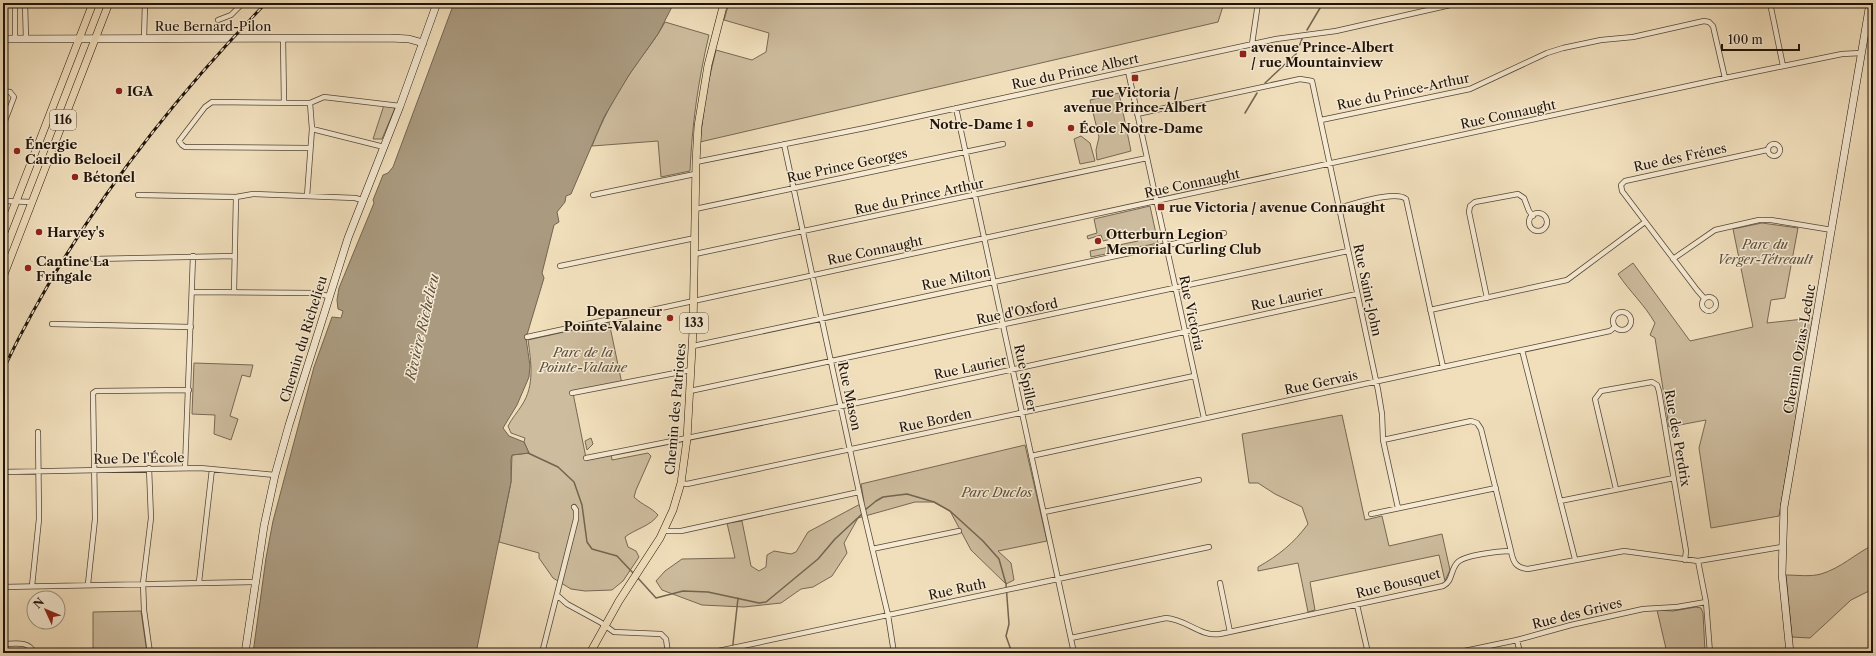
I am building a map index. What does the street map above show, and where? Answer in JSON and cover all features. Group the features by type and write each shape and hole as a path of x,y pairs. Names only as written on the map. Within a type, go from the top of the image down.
{"main road":[{"name":"116","path":"3,235 94,3"},
{"name":"116","path":"3,277 94,38 109,3"},
{"name":"Chemin des Patriotes","path":"590,653 604,626 664,531 673,510 681,483 687,439 693,346 695,174 702,95 724,3"}],"street":[{"path":"15,3 15,39"},
{"path":"25,3 26,39"},
{"path":"144,38 145,3"},
{"path":"218,20 232,15 243,3"},
{"name":"Chemin du Richelieu","path":"245,653 254,582 275,475 328,296 362,200 400,106 437,3"},
{"path":"1252,44 1258,3"},
{"name":"Rue du Prince Albert","path":"696,162 1252,44 1292,36 1336,31 1459,3"},
{"path":"1770,3 1783,66"},
{"name":"Chemin Ozias-Leduc","path":"1790,653 1782,584 1782,547 1785,496 1870,3"},
{"name":"Rue du Prince-Arthur","path":"1321,120 1470,89 1559,49 1601,40 1633,37 1704,21 1713,26 1725,78"},
{"path":"283,38 284,103"},
{"name":"Rue Bernard-Pilon","path":"3,39 409,39 423,43"},
{"name":"Rue Connaught","path":"527,337 1725,78 1846,53 1861,53"},
{"name":"Rue Victoria","path":"1128,71 1204,418"},
{"name":"Rue Saint-John","path":"1137,114 1300,79 1309,79 1314,84 1376,381 1382,414 1383,440 1398,508"},
{"path":"3,91 10,92 13,94 14,98 3,126"},
{"path":"309,148 189,147 180,143 181,137 210,102 310,103 327,97 400,106"},
{"path":"307,196 309,148 312,129 310,103"},
{"name":"Rue Spiller","path":"956,108 1074,653"},
{"path":"312,129 384,147"},
{"name":"Rue Mason","path":"784,144 832,362 864,519 888,615 894,653"},
{"name":"Rue Prince Georges","path":"695,208 1003,144"},
{"name":"Rue des Frénes","path":"1704,298 1621,190 1621,185 1623,182 1767,150"},
{"name":"Rue du Prince Arthur","path":"695,254 1147,158"},
{"path":"593,195 695,174"},
{"path":"138,196 236,197 253,194 355,198 362,200"},
{"path":"1487,298 1469,212 1470,206 1475,202 1518,194 1524,198 1529,211 1533,216"},
{"path":"1339,208 1392,196 1402,196 1407,202 1443,367"},
{"path":"234,292 236,197"},
{"path":"3,201 32,202"},
{"path":"1673,259 1716,230 1758,220 1771,220 1832,230"},
{"path":"1430,310 1567,280 1645,222"},
{"name":"Rue Milton","path":"693,346 1224,233"},
{"path":"560,266 695,238"},
{"name":"Rue d'Oxford","path":"690,391 1003,326 1348,251"},
{"path":"185,468 193,256"},
{"path":"93,259 234,256"},
{"path":"192,292 315,293 328,296"},
{"name":"Rue Laurier","path":"586,458 687,439 1013,370 1357,294"},
{"name":"Rue Gervais","path":"1623,312 1629,316 1631,324 1628,328 1620,330 1615,327 1613,321 1617,313 1623,312"},
{"path":"52,324 191,327"},
{"name":"Rue Gervais","path":"1031,456 1610,332 1615,327"},
{"path":"1522,350 1575,559"},
{"path":"572,393 691,370"},
{"name":"Rue Borden","path":"681,483 687,484 1194,376"},
{"name":"Rue des Perdrix","path":"1616,489 1595,398 1601,391 1646,381 1655,383 1659,388 1686,551 1685,560"},
{"path":"88,584 96,519 94,470 94,392 189,390"},
{"path":"1383,440 1468,422 1476,422 1481,427 1513,562 1523,568 1628,550 1698,561 1782,547"},
{"path":"32,586 38,523 38,432"},
{"path":"149,468 151,513 143,583 144,610 150,653"},
{"name":"Rue De l'École","path":"3,472 149,468 212,468 275,475"},
{"path":"199,582 212,468"},
{"path":"1560,501 1674,478"},
{"path":"1044,512 1199,480"},
{"path":"1371,514 1496,488"},
{"path":"664,531 681,531 859,492"},
{"path":"542,653 558,596 576,519 576,510 574,507"},
{"path":"872,549 959,531"},
{"name":"Rue Ruth","path":"709,653 1209,547"},
{"name":"Rue Bousquet","path":"1071,638 1166,618 1178,620 1208,634 1216,635 1443,586 1450,580 1454,566 1461,560 1503,551 1511,551"},
{"path":"1698,561 1706,602 1710,653"},
{"path":"3,586 254,582"},
{"path":"1220,583 1230,632"},
{"path":"558,596 571,607 614,632 661,634 666,639 668,653"},
{"name":"Rue des Grives","path":"1455,653 1517,640 1575,624 1643,609 1677,607 1706,602"},
{"path":"1358,605 1368,653"},
{"path":"1517,640 1520,653"},
{"path":"3,644 26,645 31,647 34,653"}],"green space":[{"path":"729,3 1224,3 1218,22 700,142 706,92 716,50 752,60 766,52 769,33 724,20"},
{"path":"665,22 709,35 696,103 690,171 661,177 658,141 592,146 604,118 618,92"},
{"path":"1119,93 1131,151 1097,160 1096,150 1099,137 1090,100"},
{"path":"384,105 395,108 382,139 373,139"},
{"path":"1081,136 1090,143 1095,161 1080,164 1074,139"},
{"path":"1150,206 1158,243 1091,257 1090,251 1138,241 1136,233 1103,241 1101,235 1088,239 1087,236 1097,233 1094,219"},
{"name":"Parc du Verger-Tétreault","path":"1762,223 1798,228 1785,298 1771,300 1767,323 1813,318 1779,516 1711,528 1699,448 1706,420 1669,427 1655,338 1650,335 1655,323 1618,274 1633,263 1690,341 1753,327 1733,229"},
{"name":"Parc de la Pointe-Valaine","path":"609,322 622,384 573,393 586,458 611,453 612,460 648,453 651,456 634,497 658,515 647,525 625,537 628,547 636,551 639,557 623,581 612,590 585,591 571,589 553,578 539,558 539,553 499,542 511,482 512,455 529,453 524,442 525,438 511,433 508,426 522,405 529,390 531,373 528,340"},
{"path":"194,363 253,365 250,377 242,375 230,416 238,419 231,440 214,434 215,415 192,414"},
{"path":"1342,415 1365,520 1382,516 1389,546 1442,534 1450,570 1445,581 1439,555 1310,582 1315,610 1308,612 1298,563 1258,571 1258,567 1273,558 1285,548 1308,524 1302,507 1275,494 1258,483 1249,483 1242,434"},
{"path":"591,438 593,444 587,450 585,441"},
{"name":"Parc Duclos","path":"1025,445 1047,541 998,551 1011,563 1014,580 1006,584 971,550 950,511 934,502 915,502 858,518 844,543 847,553 832,576 813,587 801,589 781,603 744,607 702,605 662,590 656,581 665,571 682,559 735,558 727,523 742,521 751,566 759,571 766,567 767,555 774,551 791,554 796,552 808,532 864,502 861,484"},
{"path":"1873,545 1873,589 1851,600 1810,638 1792,637 1786,575 1808,576 1821,574 1841,565"},
{"path":"1696,607 1701,608 1703,613 1705,652 1667,653 1657,610 1673,611"},
{"path":"141,611 147,653 93,653 93,612"}],"water":[{"name":"Rivière Richelieu","path":"454,3 674,3 658,34 629,75 604,117 571,194 566,196 565,202 557,212 559,222 554,225 542,273 544,278 526,338 530,366 529,377 517,405 503,428 509,436 524,442 529,453 512,455 511,482 476,653 253,653 266,558 273,521 314,367 332,317 341,318 343,311 338,309 337,300 339,288 374,203 373,200 383,175 388,173 393,167"}],"waterway":[{"path":"1307,30 1323,3"},
{"path":"1265,83 1296,54 1302,39"},
{"path":"1245,113 1257,93"},
{"path":"528,453 558,467 574,482 582,505 587,542 592,549 617,556 634,574"},
{"path":"865,510 883,497 907,494 934,502 950,511 983,541 999,559 1006,584 1009,624 1006,636 1012,653"},
{"path":"637,577 656,598 683,591 708,592 759,603 766,602 818,559 835,539 863,513"},
{"path":"732,653 738,598"}],"railway":[{"path":"3,370 57,270 87,223 120,176 190,87 227,44 266,3"}],"place":[{"name":"avenue Prince-Albert / rue Mountainview","path":"1243,54"},
{"name":"rue Victoria / avenue Prince-Albert","path":"1135,78"},
{"name":"IGA","path":"119,91"},
{"name":"Notre-Dame 1","path":"1030,124"},
{"name":"École Notre-Dame","path":"1071,128"},
{"name":"Énergie Cardio Beloeil","path":"17,151"},
{"name":"Bétonel","path":"75,177"},
{"name":"rue Victoria / avenue Connaught","path":"1161,207"},
{"name":"Harvey's","path":"39,232"},
{"name":"Otterburn Legion Memorial Curling Club","path":"1098,241"},
{"name":"Cantine La Fringale","path":"28,268"},
{"name":"Depanneur Pointe-Valaine","path":"670,318"}]}
